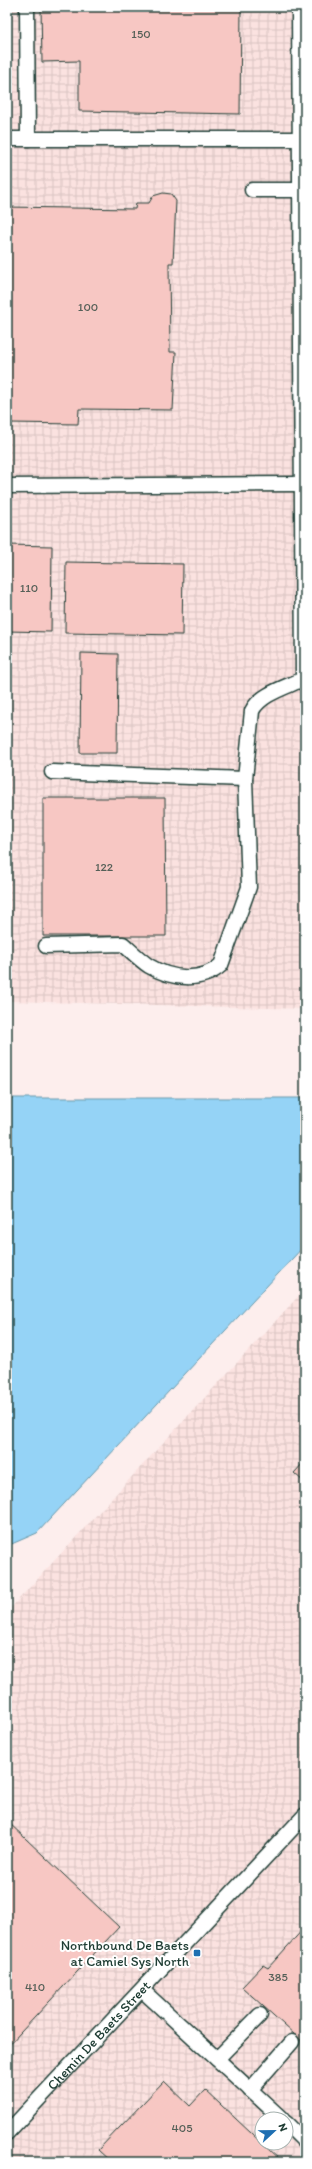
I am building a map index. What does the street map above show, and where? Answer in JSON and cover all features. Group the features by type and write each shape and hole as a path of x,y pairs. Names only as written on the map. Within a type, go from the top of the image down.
{"street":[{"path":"27,7 28,139"},
{"path":"46,946 123,944 149,966 162,972 182,978 198,977 212,973 221,965 249,887 244,780 252,711 255,704 304,681 302,484 303,317 300,139 302,86 299,7"},
{"path":"7,139 300,139"},
{"path":"252,190 301,190"},
{"path":"7,486 302,484"},
{"path":"52,772 244,780"},
{"name":"Chemin De Baets Street","path":"7,2133 305,1815"},
{"path":"142,1990 273,2111"},
{"path":"217,2059 260,2015"},
{"path":"250,2090 292,2042"}],"shaded area":[{"path":"7,7 305,7 305,1009 7,1001"},
{"path":"305,1289 305,2162 7,2162 7,1612"}],"water":[{"path":"7,1098 305,1098 305,1245 37,1533 7,1546"}],"building":[{"path":"41,7 241,7 240,114 79,111 79,61 42,62"},
{"path":"163,193 171,194 176,201 173,263 169,263 170,352 176,352 173,410 79,409 78,424 10,423 10,408 7,408 7,207 135,209 136,203 149,203 153,196"},
{"path":"7,545 52,546 51,632 7,631"},
{"path":"66,562 183,564 182,635 65,633"},
{"path":"81,653 118,654 117,753 80,753"},
{"path":"43,798 165,798 166,936 43,936"},
{"path":"305,1461 305,1483 294,1473"},
{"path":"7,1821 119,1927 7,2047"},
{"path":"305,1927 305,2044 242,1987 263,1965 268,1968"},
{"path":"164,2081 190,2106 205,2090 254,2136 254,2151 270,2151 282,2162 111,2162 98,2150"}],"place":[{"name":"Northbound De Baets at Camiel Sys North","path":"197,1953"}]}
